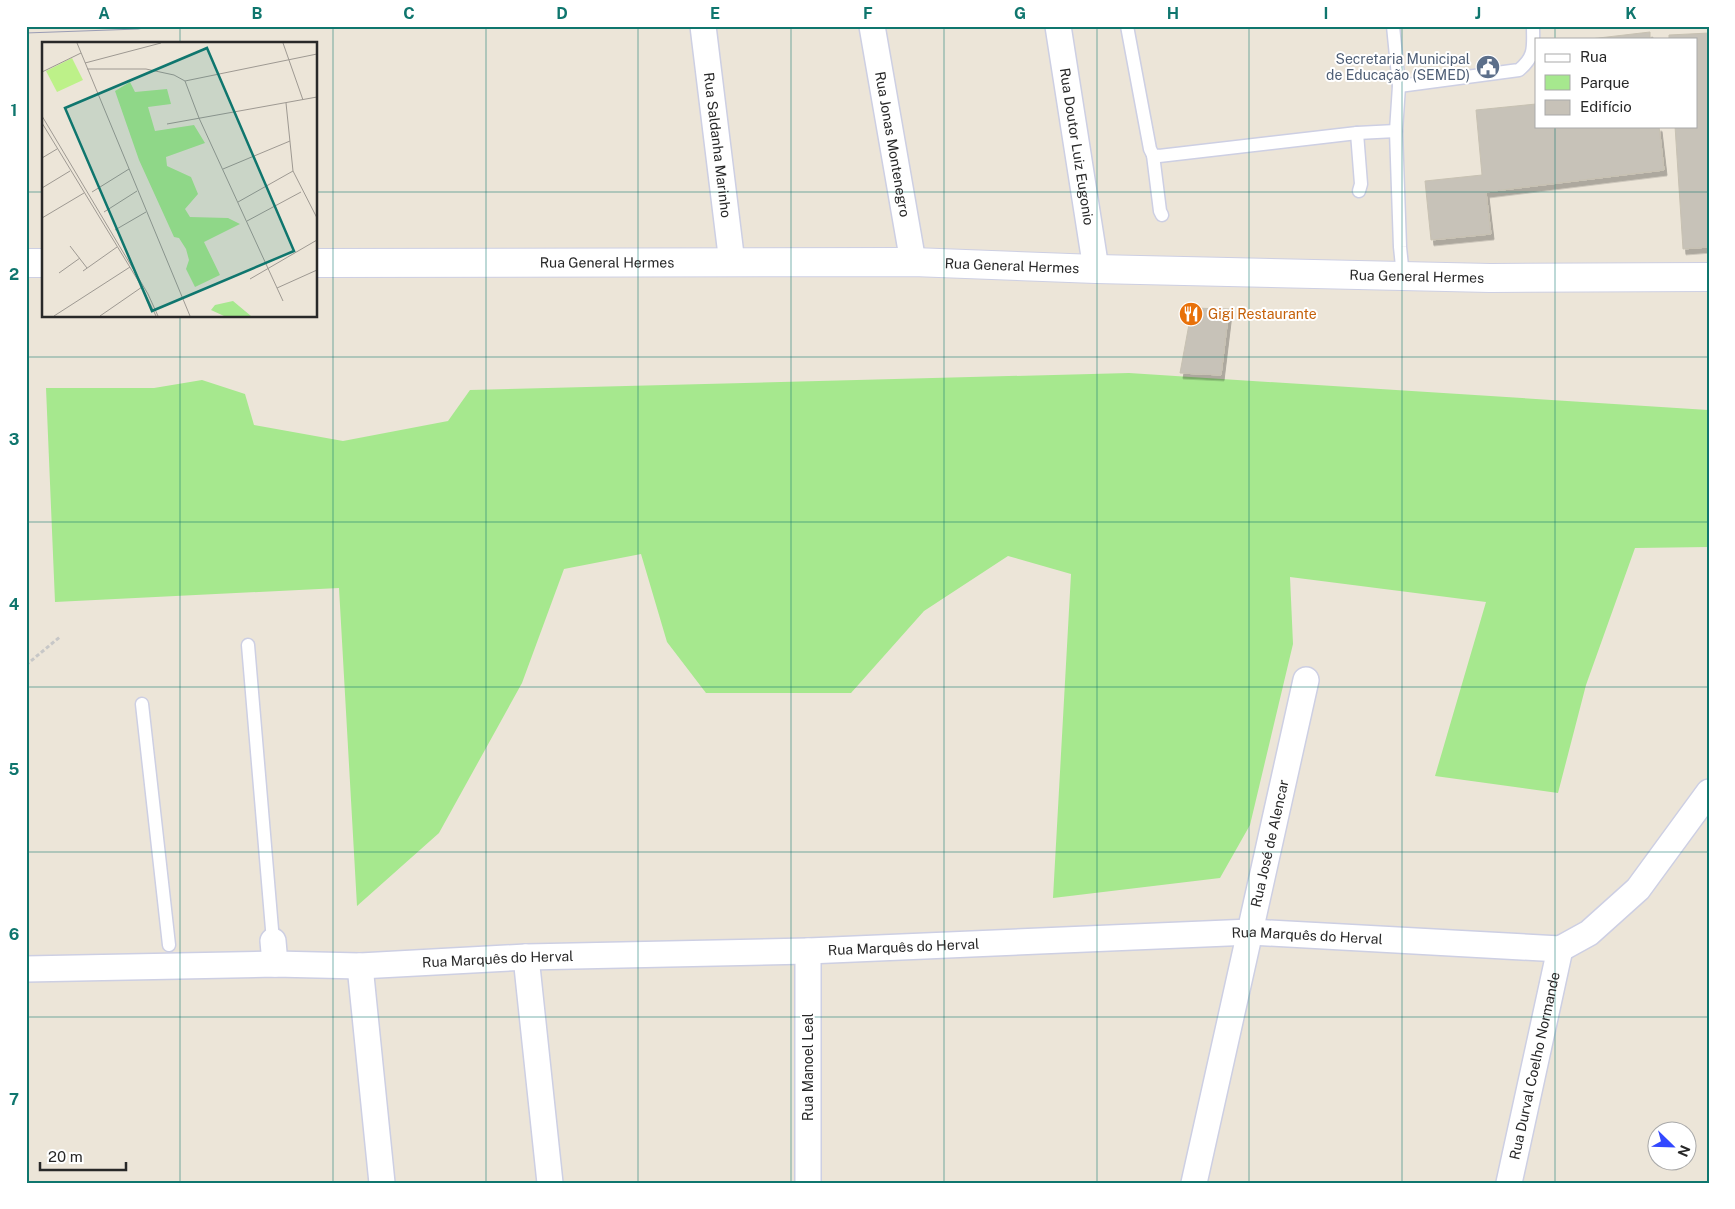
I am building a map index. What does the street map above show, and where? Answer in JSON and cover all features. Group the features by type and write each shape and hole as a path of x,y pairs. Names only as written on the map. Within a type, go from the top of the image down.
{"street":[{"name":"Rua Saldanha Marinho","path":"703,26 732,263"},
{"name":"Rua Jonas Montenegro","path":"872,26 913,262"},
{"name":"Rua Doutor Luiz Eugonio","path":"1058,26 1096,269"},
{"name":"Rua General Hermes","path":"318,263 913,262 1096,269 1490,278 1709,277"},
{"path":"26,263 42,263"},
{"name":"Rua José de Alencar","path":"1194,1183 1306,680"},
{"path":"1560,949 1589,933 1638,889 1709,792"},
{"name":"Rua Marquês do Herval","path":"26,969 171,956 274,953 360,966 526,957 808,951 1250,932 1560,949"},
{"name":"Rua Durval Coelho Normande","path":"1509,1183 1560,949"},
{"name":"Rua Manoel Leal","path":"808,951 808,1183"},
{"path":"526,957 550,1183"},
{"path":"360,966 382,1183"}],"lane":[{"path":"1127,26 1150,149 1153,155 1162,215"},
{"path":"1393,26 1399,86 1396,132 1400,247 1403,276"},
{"path":"1399,86 1519,70 1527,64 1533,52 1533,26"},
{"path":"1153,155 1159,156 1357,133 1396,132"},
{"path":"1357,133 1361,184 1359,191"},
{"path":"248,645 274,953"},
{"path":"142,704 171,956"}],"path":[{"path":"26,665 61,636"}],"green space":[{"path":"1129,373 1708,410 1709,547 1635,548 1586,685 1558,793 1435,776 1486,602 1290,577 1293,644 1250,825 1220,878 1053,898 1071,574 1008,556 924,611 851,693 706,693 667,642 641,554 564,569 522,683 439,833 357,906 339,588 55,602 46,388 154,388 202,380 245,394 254,425 343,441 448,421 470,390"}],"building":[{"path":"1650,32 1650,38 1599,38"},
{"path":"1709,33 1709,247 1683,249 1675,128 1698,128 1698,38 1669,38 1669,35"},
{"path":"1535,104 1535,128 1659,128 1664,170 1486,192 1491,234 1431,240 1425,181 1482,175 1476,110"},
{"path":"1192,308 1229,309 1221,375 1180,373"}],"tram line":[{"path":"26,33 138,29 155,26"}],"place":[{"name":"Secretaria Municipal de Educação (SEMED)","path":"1488,67"},
{"name":"Gigi Restaurante","path":"1191,314"}]}
